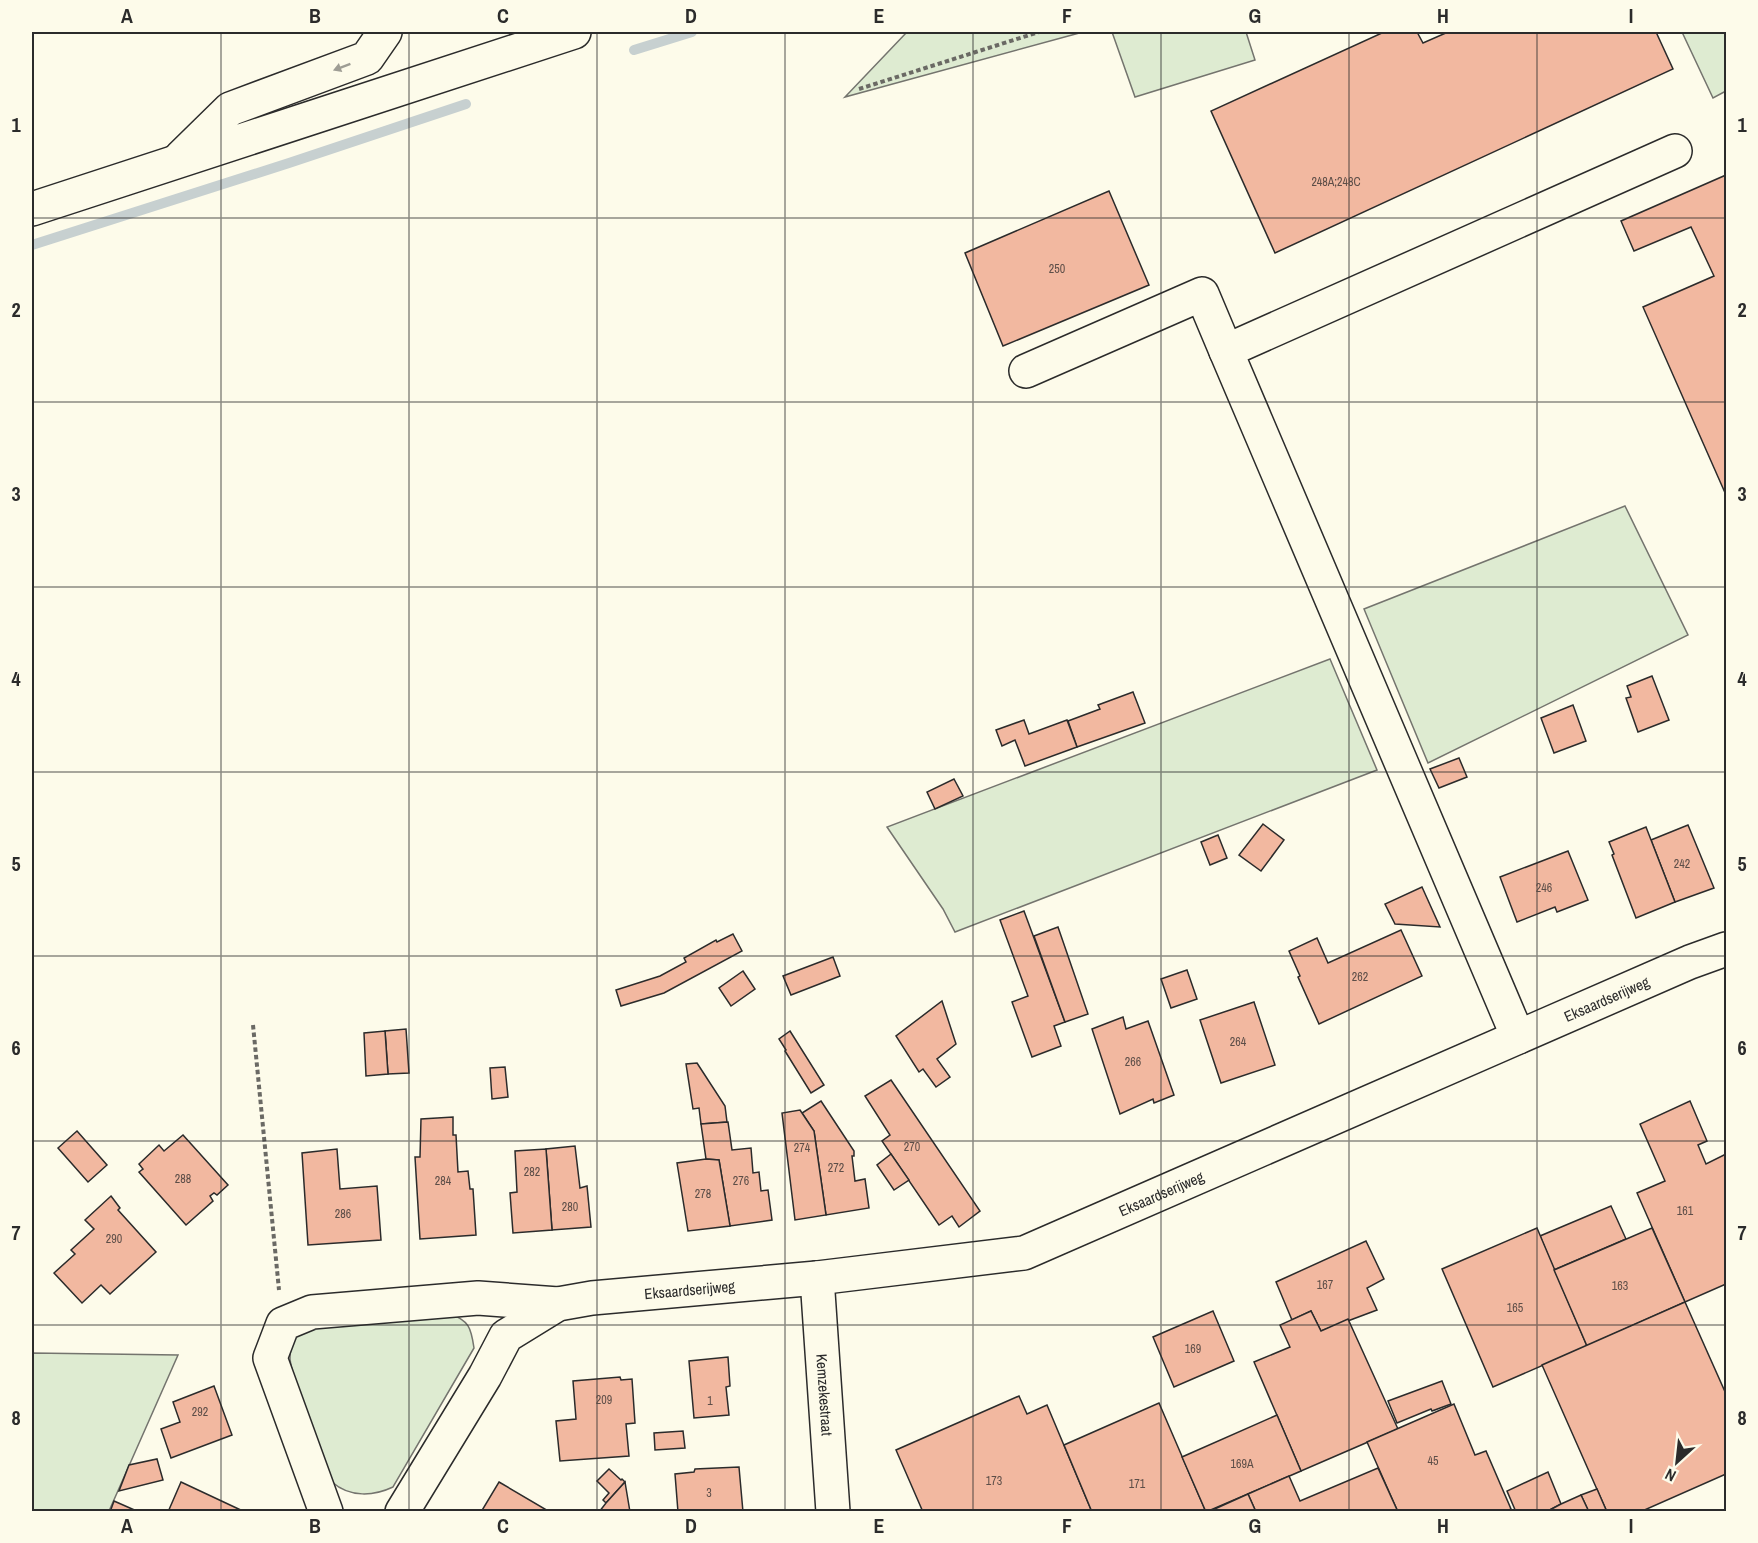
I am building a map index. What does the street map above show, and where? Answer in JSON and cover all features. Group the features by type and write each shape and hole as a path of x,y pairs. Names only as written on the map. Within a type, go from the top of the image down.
{"street":[{"path":"176,162 230,109 367,58 385,32"},
{"path":"32,209 574,32"},
{"path":"1226,351 1675,151"},
{"path":"1026,371 1202,294 1518,1037"},
{"name":"Eksaardserijweg","path":"283,1324 312,1312 478,1298 558,1304 592,1298 817,1278 1024,1252 1690,962 1726,949"},
{"name":"Kemzekestraat","path":"817,1278 833,1512"},
{"name":"Eksaardserijweg","path":"402,1512 486,1376 506,1336 558,1304"},
{"path":"283,1324 270,1358 326,1512"}],"path":[{"path":"859,89 1039,32"},
{"path":"253,1025 283,1324"}],"green space":[{"path":"907,32 1083,32 845,97"},
{"path":"1112,32 1246,32 1255,60 1135,97"},
{"path":"1682,32 1726,32 1726,91 1713,98"},
{"path":"1625,506 1688,635 1428,763 1364,609"},
{"path":"1330,659 1377,770 955,932 943,909 887,827"},
{"path":"449,1313 461,1319 468,1326 474,1348 393,1487 362,1494 339,1487 327,1475 308,1424 290,1359 292,1340 306,1328"},
{"path":"32,1353 178,1355 109,1511 32,1512"}],"building":[{"path":"1384,32 1417,32 1423,43 1448,32 1656,32 1673,69 1275,253 1211,111"},
{"path":"1726,175 1726,495 1643,307 1714,276 1691,227 1634,251 1621,221"},
{"path":"1109,191 1149,285 1003,346 965,253"},
{"path":"1652,676 1669,720 1638,732 1626,698 1631,697 1627,686"},
{"path":"1133,692 1145,723 1077,747 1068,721 1100,709 1098,705"},
{"path":"1573,705 1586,741 1554,753 1541,718"},
{"path":"1024,720 1029,734 1067,720 1077,747 1025,766 1015,740 1002,746 996,730"},
{"path":"1459,758 1467,777 1439,788 1430,769"},
{"path":"954,779 963,796 935,809 927,792"},
{"path":"1263,824 1284,840 1261,871 1239,855"},
{"path":"1688,825 1714,888 1675,902 1651,840"},
{"path":"1646,827 1675,902 1636,918 1609,842"},
{"path":"1218,835 1227,858 1210,865 1201,842"},
{"path":"1568,851 1588,900 1557,912 1555,907 1517,922 1500,877"},
{"path":"1422,887 1440,927 1395,924 1385,904"},
{"path":"1024,911 1065,1022 1054,1026 1061,1046 1032,1057 1012,1002 1028,996 1000,920"},
{"path":"1058,927 1088,1014 1065,1022 1034,936"},
{"path":"1401,930 1422,976 1319,1024 1289,951 1317,938 1328,963"},
{"path":"733,934 742,951 664,993 621,1006 616,990 660,976 686,962 684,958 716,940 717,942"},
{"path":"833,957 840,976 791,995 783,976"},
{"path":"1187,970 1197,999 1171,1008 1161,979"},
{"path":"743,971 755,989 731,1006 719,988"},
{"path":"942,1001 956,1044 937,1059 950,1077 936,1087 923,1069 919,1072 896,1036"},
{"path":"1254,1002 1275,1065 1221,1083 1200,1020"},
{"path":"1123,1017 1126,1029 1148,1021 1174,1095 1154,1103 1153,1099 1120,1114 1092,1029"},
{"path":"406,1029 409,1073 388,1074 385,1031"},
{"path":"385,1031 388,1074 366,1076 364,1033"},
{"path":"790,1031 824,1085 811,1093 779,1039"},
{"path":"697,1063 725,1106 727,1122 701,1124 699,1108 693,1109 686,1064"},
{"path":"505,1067 508,1097 492,1099 490,1068"},
{"path":"891,1080 980,1211 959,1227 952,1216 939,1225 882,1141 890,1135 865,1096"},
{"path":"821,1101 854,1151 854,1156 852,1156 855,1181 865,1179 869,1208 826,1215 814,1131 802,1113"},
{"path":"1690,1101 1707,1141 1698,1145 1706,1164 1726,1154 1726,1284 1685,1302 1637,1193 1665,1181 1640,1124"},
{"path":"800,1110 814,1131 826,1215 795,1220 782,1113"},
{"path":"453,1117 458,1172 468,1171 470,1189 473,1189 476,1235 420,1239 415,1157 420,1157 421,1119"},
{"path":"728,1122 732,1150 751,1148 753,1173 759,1172 761,1191 768,1190 772,1220 730,1226 719,1160 706,1159 701,1124"},
{"path":"77,1131 107,1165 88,1182 58,1148"},
{"path":"183,1135 228,1185 217,1195 214,1193 210,1196 213,1201 186,1225 139,1172 143,1169 139,1164 159,1145 164,1151"},
{"path":"575,1146 580,1188 587,1186 591,1227 552,1230 546,1149"},
{"path":"337,1149 340,1189 377,1186 381,1240 308,1245 302,1153"},
{"path":"546,1149 552,1230 513,1233 510,1193 517,1192 515,1151"},
{"path":"891,1154 909,1180 894,1190 877,1165"},
{"path":"706,1159 719,1160 730,1226 688,1231 677,1163"},
{"path":"111,1196 120,1208 118,1210 156,1252 110,1294 101,1285 82,1303 54,1273 75,1254 71,1250 94,1229 85,1220"},
{"path":"1611,1206 1626,1239 1554,1270 1540,1236"},
{"path":"1537,1228 1587,1346 1493,1387 1442,1269"},
{"path":"1652,1228 1685,1302 1587,1346 1554,1270"},
{"path":"1366,1241 1384,1279 1367,1288 1377,1310 1321,1331 1311,1311 1292,1320 1276,1282"},
{"path":"1685,1302 1726,1394 1726,1474 1640,1512 1607,1512 1542,1365"},
{"path":"1213,1311 1234,1361 1174,1387 1153,1337"},
{"path":"1311,1311 1321,1331 1348,1319 1398,1429 1301,1471 1254,1362 1290,1347 1280,1325"},
{"path":"728,1357 730,1386 726,1387 729,1415 694,1418 689,1361"},
{"path":"620,1377 621,1380 632,1379 635,1423 626,1424 629,1456 560,1461 556,1421 576,1419 573,1381"},
{"path":"1442,1381 1451,1404 1432,1411 1431,1409 1397,1423 1388,1401"},
{"path":"214,1386 232,1435 171,1458 161,1429 180,1422 173,1402"},
{"path":"1019,1396 1027,1414 1047,1405 1092,1512 923,1512 896,1450"},
{"path":"1159,1403 1206,1512 1092,1512 1064,1445"},
{"path":"1454,1404 1475,1455 1486,1451 1511,1509 1505,1512 1398,1512 1367,1442"},
{"path":"1277,1415 1301,1471 1206,1512 1182,1457"},
{"path":"683,1431 685,1448 655,1450 654,1433"},
{"path":"157,1459 163,1480 119,1491 129,1465"},
{"path":"739,1467 743,1512 678,1512 675,1474 694,1472 695,1469"},
{"path":"1378,1468 1398,1512 1256,1512 1248,1494 1289,1476 1300,1501"},
{"path":"609,1469 625,1482 606,1503 603,1500 609,1493 597,1481"},
{"path":"1548,1472 1561,1504 1546,1512 1516,1512 1507,1491"},
{"path":"181,1482 245,1512 168,1512"},
{"path":"499,1482 550,1512 481,1512"},
{"path":"625,1482 630,1512 599,1512 606,1503"},
{"path":"1597,1489 1607,1512 1589,1512 1581,1495"},
{"path":"1248,1494 1256,1512 1208,1512"},
{"path":"1581,1495 1589,1512 1546,1512 1561,1504"},
{"path":"114,1501 139,1512 110,1512"}],"waterway":[{"path":"634,50 692,32"},
{"path":"32,245 466,104"}]}
